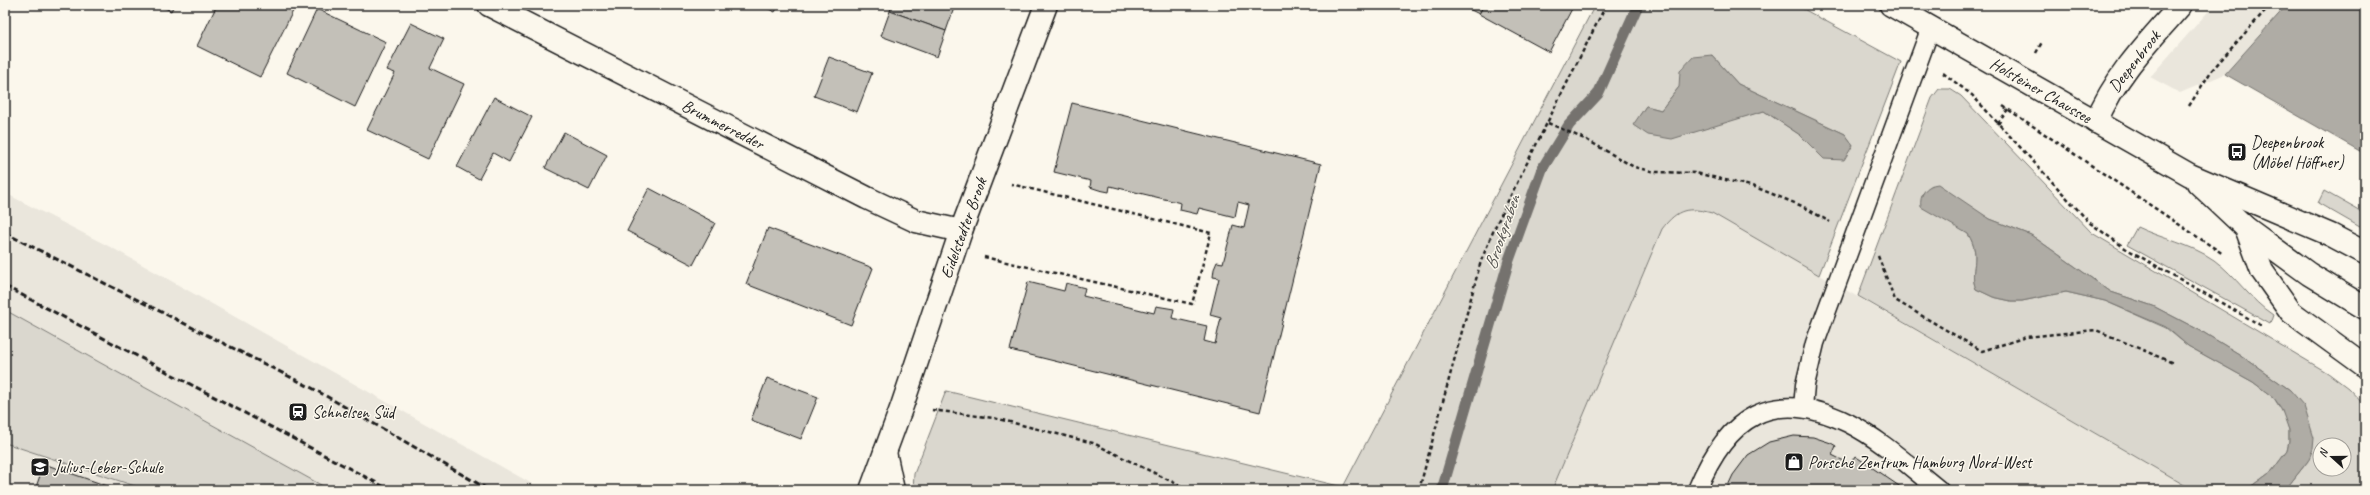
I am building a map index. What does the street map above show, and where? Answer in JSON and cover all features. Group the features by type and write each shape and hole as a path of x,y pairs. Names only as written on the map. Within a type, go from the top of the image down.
{"main road":[{"name":"Brummerredder","path":"488,5 867,198 957,241"},
{"name":"Eidelstedter Brook","path":"870,490 902,406 957,241 1046,5"},
{"name":"Holsteiner Chaussee","path":"1891,5 2190,175 2331,235 2365,254"},
{"name":"Deepenbrook","path":"2096,122 2107,96 2136,55 2181,5"},
{"name":"Holsteiner Chaussee","path":"2190,175 2246,228 2309,274 2365,308"},
{"path":"2246,228 2262,271 2291,312 2365,366"},
{"path":"885,452 893,490"}],"lane":[{"path":"1803,407 1805,385 1815,343 1931,27"},
{"path":"1697,490 1712,457 1740,424 1759,412 1779,408 1803,407 1826,414 1855,427 1872,437 1939,490"}],"path":[{"path":"1419,490 1481,261 1495,227 1606,5"},
{"path":"2189,106 2212,70 2270,5"},
{"path":"1921,56 1972,95 2090,223 2125,248 2268,329"},
{"path":"2002,105 2229,258"},
{"path":"1998,124 2008,109"},
{"path":"1548,123 1587,140 1634,167 1655,172 1696,174 1755,187 1802,206 1876,250 1895,300 1982,351 2026,337 2096,330 2173,363"},
{"path":"957,241 1192,304 1211,233 982,177"},
{"path":"902,406 994,418 1093,443 1190,490"}],"shaded area":[{"path":"1595,5 1796,5 1901,62 1819,275 1712,213 1696,210 1684,211 1673,217 1662,229 1552,490 913,490 914,474 946,391 1343,487","holes":["1712,55 1738,84 1845,134 1853,145 1824,158 1800,135 1764,111 1745,116 1640,115 1646,106 1661,110 1679,87"]},
{"path":"2214,5 2287,5 2225,74 2180,93 2150,77"},
{"path":"2287,5 2365,5 2365,154 2225,74"},
{"path":"1712,55 1738,84 1845,134 1853,145 1844,160 1824,159 1800,135 1764,111 1672,139 1648,135 1633,125 1646,106 1661,110 1679,87 1680,71 1693,57"},
{"path":"1939,89 1950,89 1961,96 2092,233 2328,373 2348,388 2365,406 2365,490 2285,490 2308,461 2290,390 2239,354 2201,331 2153,306 2111,292 2031,235 1990,219 1932,185 1922,194 1968,234 1972,242 1975,257 1973,276 1976,289 1993,297 2011,301 2022,301 2066,292 2105,301 2166,328 2188,346 2253,382 2274,398 2285,416 2289,430 2287,451 2272,471 2246,490 2193,490 1858,296 1932,98"},
{"path":"1938,184 1990,219 2031,235 2111,292 2153,306 2201,331 2239,354 2290,390 2304,406 2314,437 2312,437 2312,451 2308,461 2285,490 2246,490 2272,471 2287,451 2289,430 2281,408 2274,398 2253,382 2188,346 2166,327 2105,301 2066,292 2022,301 2011,301 1993,297 1976,289 1973,276 1975,257 1974,250 1968,234 1921,207 1921,198 1924,191 1930,186"},
{"path":"2324,191 2365,214 2365,230 2318,203"},
{"path":"5,193 116,250 543,490 330,490 5,310"},
{"path":"1698,209 1712,213 2193,490 1552,490 1662,229 1671,217 1683,210"},
{"path":"2137,227 2196,250 2214,260 2222,266 2257,302 2273,315 2270,324 2127,245"},
{"path":"5,310 330,490 147,490 5,443"},
{"name":"Julius-Leber-Schule","path":"5,443 147,490 5,490"}],"building":[{"path":"159,5 174,5 171,11"},
{"path":"217,5 296,5 260,77 197,46"},
{"path":"761,5 779,5 775,12"},
{"path":"892,5 955,5 946,31 890,11"},
{"path":"1461,5 1484,5 1479,14"},
{"path":"1484,5 1574,5 1549,52 1479,14"},
{"path":"317,9 386,42 355,107 287,73"},
{"path":"890,11 946,31 937,57 881,36"},
{"path":"411,23 444,39 430,68 464,84 428,159 367,130 395,73 387,70"},
{"path":"829,57 872,73 857,112 814,96"},
{"path":"494,97 532,117 509,162 493,153 479,179 457,167"},
{"path":"1072,103 1321,164 1260,412 1010,350 1028,282 1064,291 1066,283 1085,288 1083,296 1154,313 1156,306 1174,309 1172,318 1207,326 1204,341 1215,344 1221,318 1210,315 1219,278 1213,277 1214,269 1217,262 1223,263 1233,225 1244,228 1249,205 1238,202 1235,217 1199,208 1197,214 1180,210 1181,203 1110,186 1109,192 1099,190 1090,187 1091,181 1054,172"},
{"path":"564,132 607,155 589,190 545,168"},
{"path":"649,188 715,223 693,265 627,231"},
{"path":"768,228 873,268 851,325 746,284"},
{"path":"767,378 818,397 801,439 751,420"},
{"name":"Porsche Zentrum Hamburg Nord-West","path":"1794,436 1813,437 1831,443 1836,446 1832,455 1850,464 1855,456 1905,490 1726,490 1733,475 1748,455 1769,442"},
{"path":"44,464 119,490 35,490"},
{"path":"721,486 733,490 719,490"}],"waterway":[{"name":"Brookgraben","path":"1442,490 1509,260 1542,169 1569,125 1598,94 1638,5"}],"railway":[{"path":"5,233 312,388 489,490"},
{"path":"5,286 390,490"}],"place":[{"name":"Deepenbrook (Möbel Höffner)","path":"2237,152"},
{"name":"Schnelsen Süd","path":"298,412"},
{"name":"Porsche Zentrum Hamburg Nord-West","path":"1794,462"},
{"name":"Julius-Leber-Schule","path":"40,467"}]}
